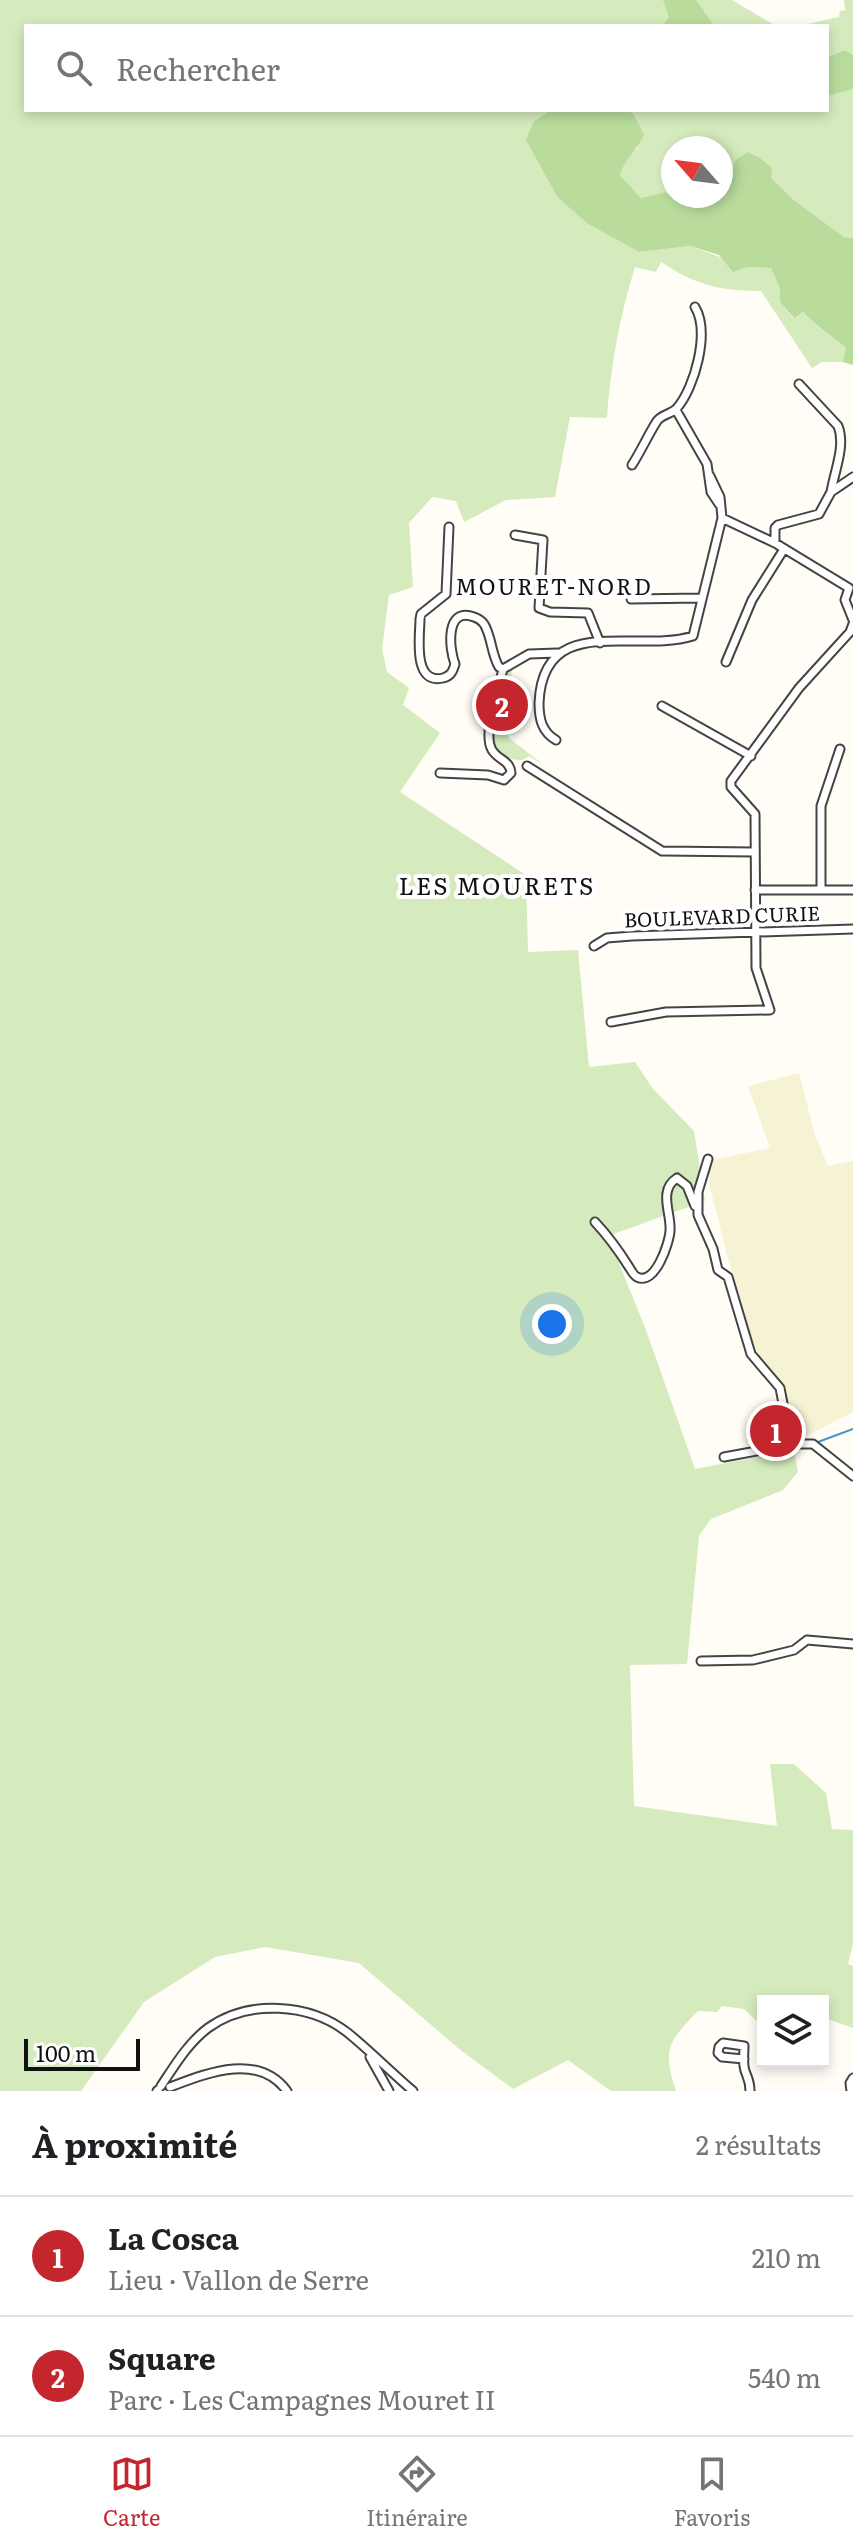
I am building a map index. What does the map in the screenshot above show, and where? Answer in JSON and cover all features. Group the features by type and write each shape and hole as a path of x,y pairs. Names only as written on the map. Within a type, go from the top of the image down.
{"street":[{"path":"632,465 659,417 676,410 691,380 701,353 700,316 695,307"},
{"path":"775,543 775,528 778,525 819,514 831,492 842,442 838,426 799,384"},
{"path":"440,773 488,775 504,780 511,773 508,763 494,753 489,738 503,669 529,654 558,653 585,644 689,637 695,631 722,518 720,497 707,464 676,410"},
{"path":"831,492 853,477"},
{"path":"611,1022 666,1012 770,1010 756,968 755,814 731,787 731,781 799,688 850,632 853,622 845,600 851,586 775,543 722,518"},
{"path":"449,527 448,589 444,597 421,614 421,665 425,672 436,678 452,673 455,664 450,648 452,627 457,618 467,615 484,624 496,663 503,669"},
{"path":"515,535 543,540 539,608 550,612 588,613 600,643"},
{"path":"726,662 752,600 784,549"},
{"path":"631,599 701,598"},
{"path":"556,740 543,728 539,711 540,685 549,663 558,653"},
{"path":"662,706 751,756"},
{"path":"821,890 821,806 840,749"},
{"path":"527,766 662,851 754,852"},
{"path":"755,890 853,890"},
{"name":"BOULEVARD CURIE","path":"594,946 607,938 632,936 853,929"},
{"path":"698,1215 698,1192 708,1159"},
{"path":"595,1222 635,1276 648,1277 655,1271 670,1231 668,1188 677,1178 687,1186 713,1249 718,1270 728,1277 751,1354 780,1388 788,1429 795,1444"},
{"path":"724,1457 795,1444 818,1446 853,1476"},
{"path":"701,1661 753,1660 794,1650 807,1640 853,1644"},
{"path":"167,2089 171,2071 207,2029 230,2015 272,2008 311,2014 348,2033 413,2091"},
{"path":"367,2052 389,2091"},
{"path":"744,2059 750,2091"},
{"path":"167,2089 227,2069 247,2067 265,2073 287,2091"},
{"path":"851,2091 853,2078"}],"shaded area":[{"path":"799,1073 815,1135 828,1166 853,1161 853,1412 802,1438 789,1429 782,1388 752,1353 709,1183 710,1160 770,1148 748,1086"}],"green space":[{"path":"0,0 732,0 773,24 24,24 24,112 548,112 534,121 545,170 558,198 588,224 639,252 690,246 747,267 771,268 780,289 780,302 793,318 803,312 847,348 843,362 822,362 812,368 761,291 709,285 661,262 656,272 635,267 616,342 607,418 570,417 555,497 506,500 464,522 456,501 432,497 409,523 413,587 389,595 382,649 387,672 409,688 403,705 440,733 400,792 526,875 528,952 578,950 589,1067 635,1062 653,1089 694,1131 705,1201 608,1236 646,1330 695,1469 794,1450 798,1472 783,1490 711,1519 699,1536 687,1664 630,1665 634,1806 777,1826 770,1764 794,1764 826,1793 832,1829 853,1830 853,1944 848,1964 853,1966 853,2028 829,2020 829,1995 757,1995 757,2021 744,2009 722,2006 717,2012 698,2011 680,2031 670,2047 669,2055 676,2091 611,2091 568,2060 513,2089 458,2048 359,1963 265,1947 215,1957 144,2002 81,2091 0,2091"},
{"path":"663,0 696,0 713,24 664,24 669,17"},
{"path":"844,0 853,0 853,238 844,237 794,200 771,178 735,161 733,169 733,136 661,136 661,193 641,198 620,175 625,158 638,148 630,112 829,112 829,24 808,24 839,17 840,11 845,10"},
{"path":"845,50 853,55 853,89 829,95 829,57"},
{"path":"548,112 633,113 644,135 620,175 641,198 661,193 661,208 733,208 735,161 747,152 760,158 772,168 771,178 794,200 844,237 853,238 853,365 843,362 846,348 841,343 803,312 794,318 780,302 780,289 771,268 747,267 733,272 719,255 690,246 639,252 588,224 558,198 526,140 534,121"},
{"path":"512,669 506,728 509,738 544,765 529,756 523,760 505,757 494,744 491,731 504,677"}],"waterway":[{"path":"818,1442 853,1429"}],"place":[{"name":"Square","path":"502,705"},
{"name":"La Cosca","path":"776,1431"}],"district":[{"name":"MOURET-NORD","path":"554,587"},
{"name":"LES MOURETS","path":"497,887"}]}
